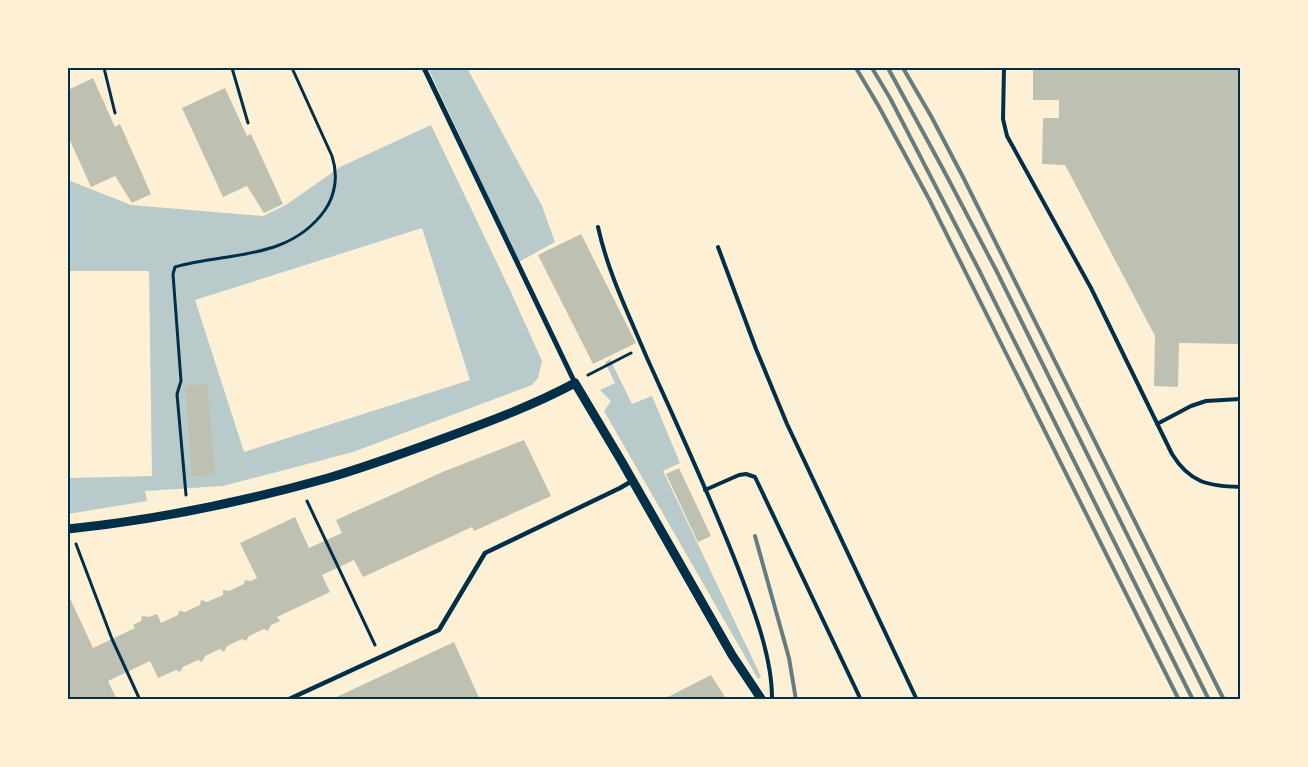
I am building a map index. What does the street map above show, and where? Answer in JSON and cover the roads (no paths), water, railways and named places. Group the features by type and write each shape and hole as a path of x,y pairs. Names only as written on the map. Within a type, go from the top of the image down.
{"street":[{"path":"424,68 575,384 732,655 762,700"},
{"path":"70,529 152,519 328,478 513,413 575,384"},
{"path":"287,700 439,630 485,553 632,481"}],"lane":[{"path":"1004,68 1003,119 1007,136 1091,288 1172,454 1179,465 1197,480 1206,484 1240,487"},
{"path":"598,227 602,245 618,289 730,547 754,611 772,680 772,697 770,700"},
{"path":"718,247 756,349 787,424 918,700"},
{"path":"1157,424 1206,401 1240,400"},
{"path":"705,490 739,475 746,474 754,477 861,700"}],"railway":[{"path":"856,68 929,199 1179,700"},
{"path":"872,68 890,98 979,270 1193,700"},
{"path":"888,68 996,270 1209,700"},
{"path":"903,68 963,177 1224,700"},
{"path":"755,536 789,658 796,700"}]}
